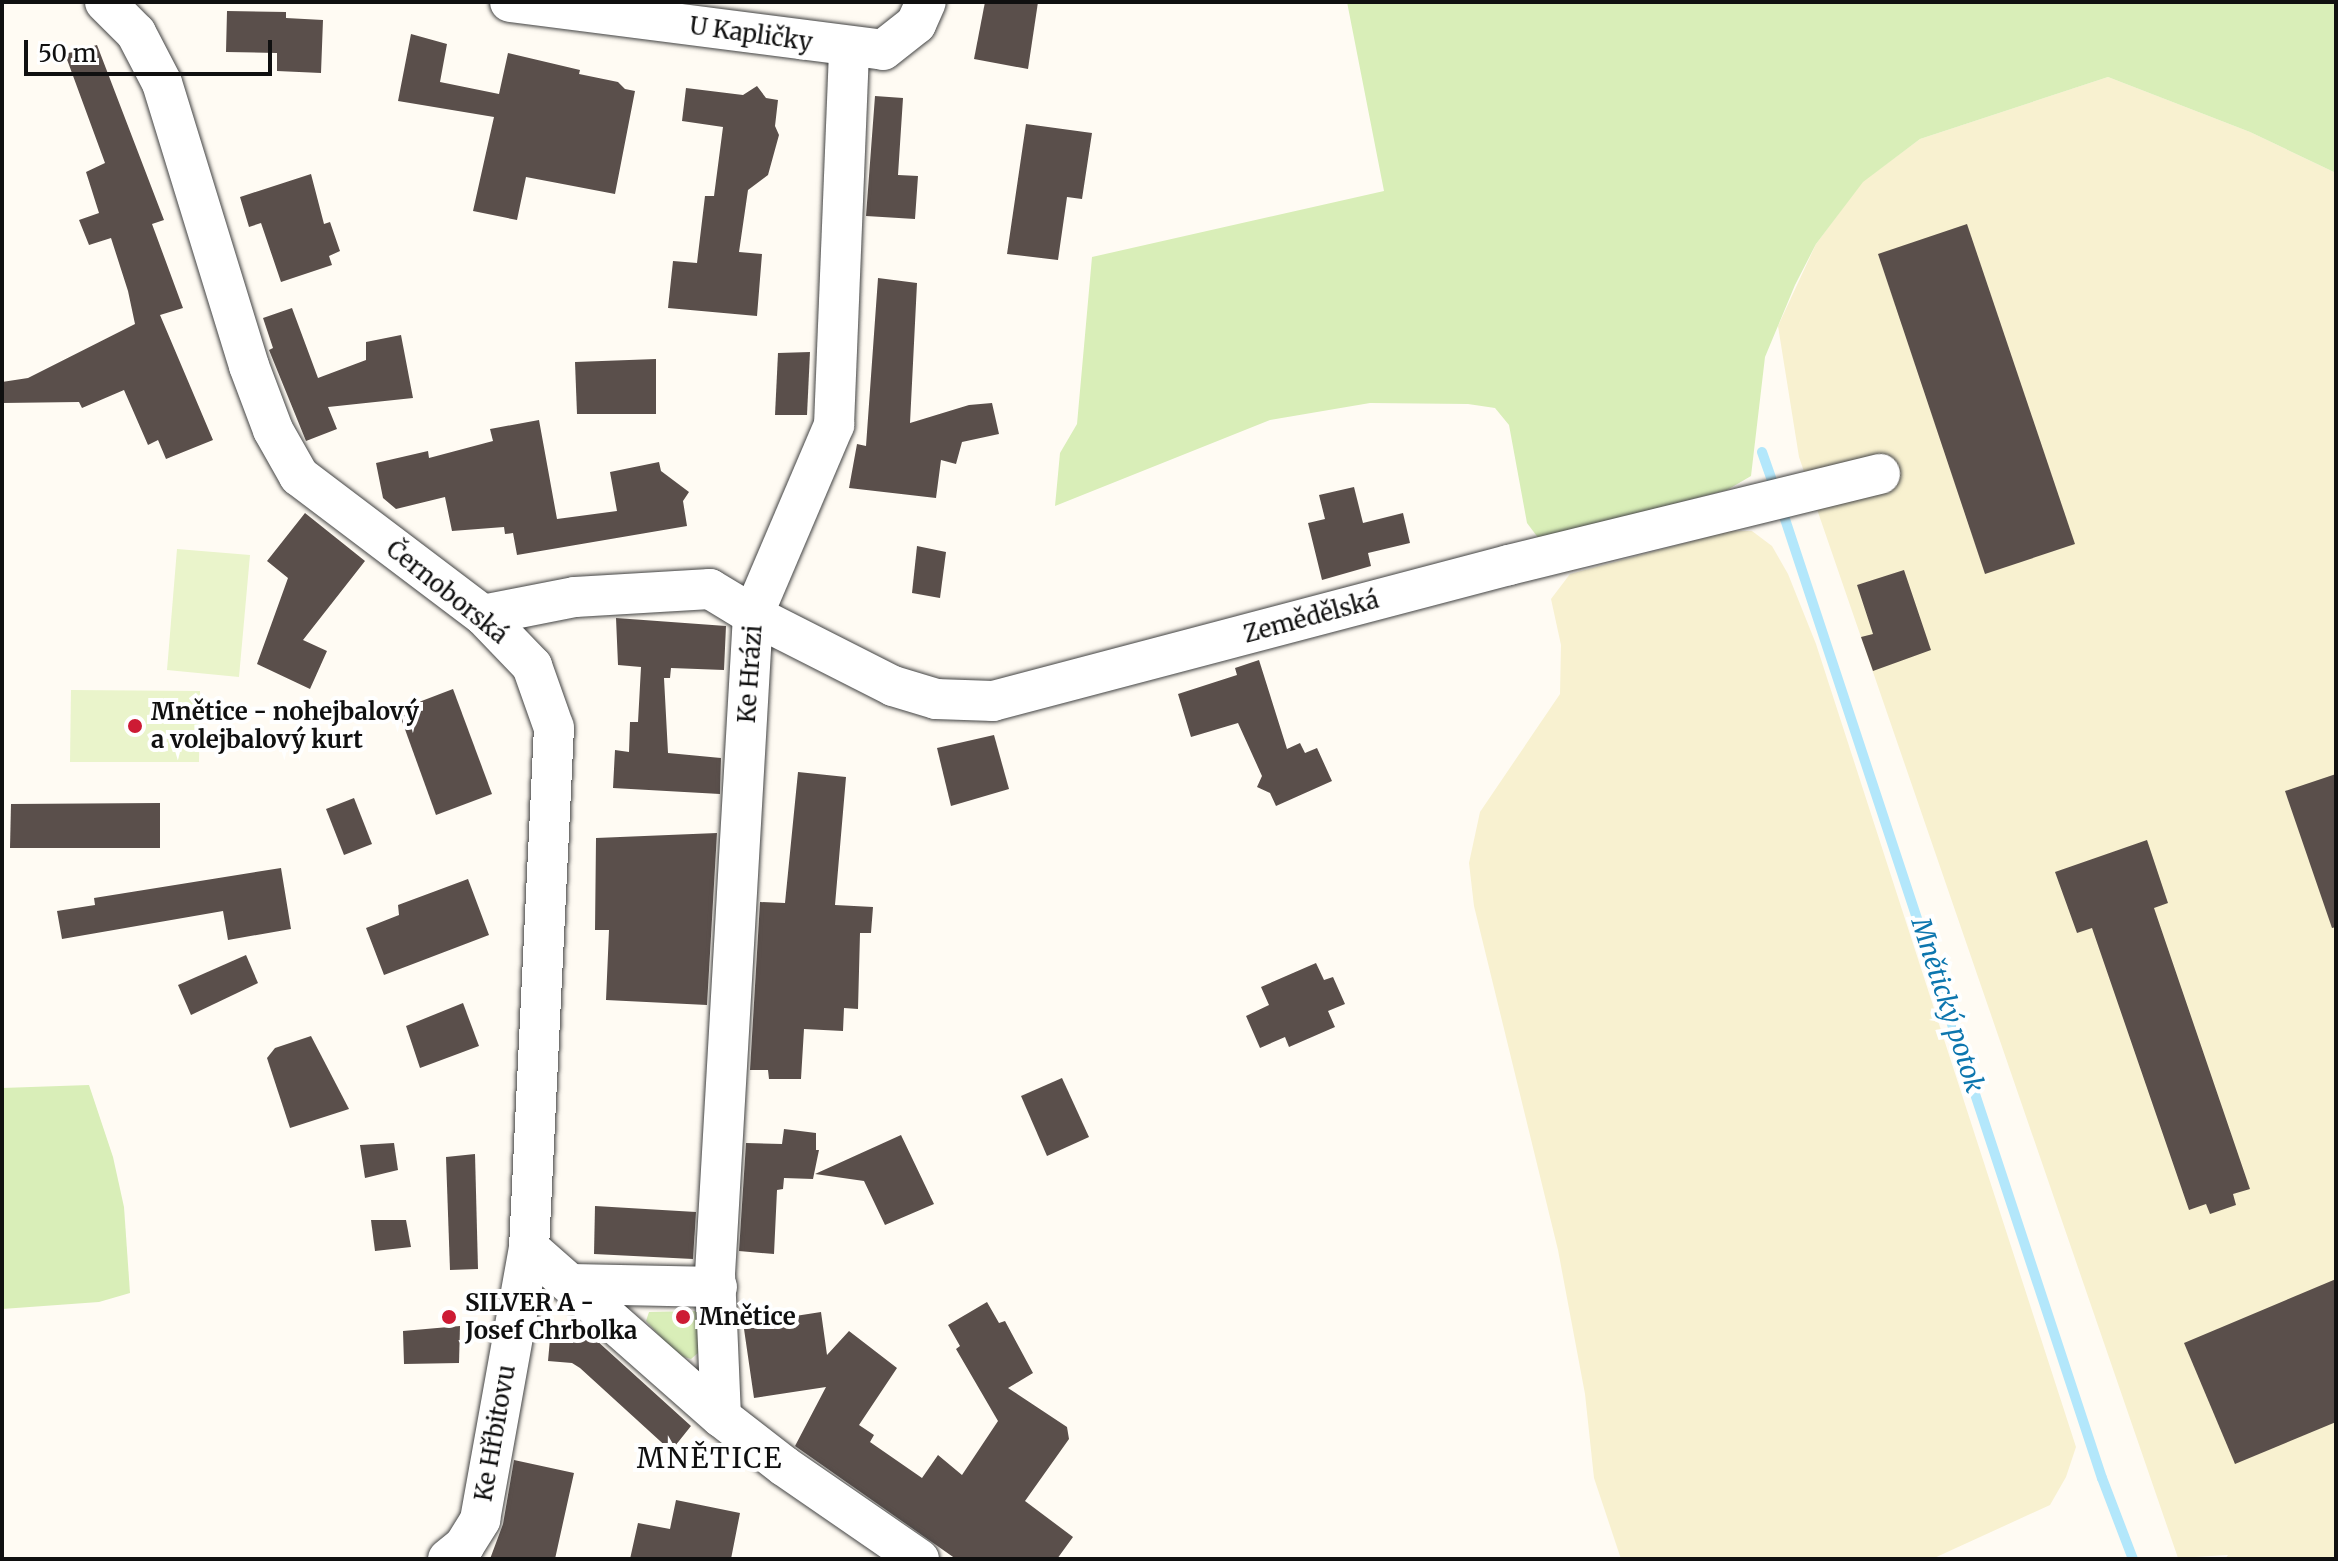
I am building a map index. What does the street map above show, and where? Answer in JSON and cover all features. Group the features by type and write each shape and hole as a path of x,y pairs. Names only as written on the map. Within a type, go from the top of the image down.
{"street":[{"name":"Černoborská","path":"105,2 136,33 162,83 249,366 273,430 299,476 483,615 532,666 554,728 529,1248"},
{"name":"U Kapličky","path":"510,2 849,48"},
{"path":"849,48 883,50 916,24 926,2"},
{"name":"Ke Hrázi","path":"721,1417 717,1287 753,615 834,425 849,48"},
{"name":"Zemědělská","path":"483,615 575,597 710,589 753,615 893,686 936,699 993,701 1509,565 1880,474"},
{"path":"529,1248 721,1417 784,1466 919,1559"},
{"name":"Ke Hřbitovu","path":"448,1559 464,1546 480,1520 529,1248"},
{"path":"571,1284 717,1287"}],"shaded area":[{"path":"2108,77 2250,132 2336,173 2336,1559 2225,1559 2228,1555 2178,1558 1799,457 1778,326 1816,244 1862,182 1920,139"},
{"path":"1730,531 1752,531 1772,546 1788,574 1816,644 2076,1447 2066,1477 2050,1505 1932,1559 1621,1559 1594,1478 1585,1394 1558,1250 1474,906 1469,863 1480,812 1560,694 1561,645 1551,599 1570,574"}],"green space":[{"path":"1347,2 2336,2 2336,173 2250,132 2108,77 1920,139 1863,182 1816,244 1795,285 1765,357 1751,476 1727,490 1539,539 1527,523 1509,425 1495,408 1468,404 1370,403 1270,420 1055,506 1060,453 1077,424 1092,257 1384,191"},
{"path":"177,549 250,555 239,677 167,670"},
{"name":"Mnětice - nohejbalový a volejbalový kurt","path":"71,690 200,691 199,762 70,762"},
{"path":"89,1085 113,1157 124,1207 130,1293 99,1302 2,1309 2,1088"},
{"path":"697,1311 701,1314 698,1353 691,1359 677,1355 646,1321 649,1312"}],"building":[{"path":"985,2 1038,2 1028,69 974,59"},
{"path":"227,11 286,12 286,18 323,20 321,73 277,71 277,53 226,52"},
{"path":"411,34 447,44 440,82 499,94 508,53 580,70 579,74 618,82 625,89 635,91 615,194 526,177 517,220 473,211 494,117 398,101"},
{"path":"97,45 164,220 152,224 183,308 160,315 213,440 166,459 158,440 148,445 124,390 82,408 79,402 2,403 2,382 28,378 135,324 111,238 89,245 79,220 99,213 86,172 105,163 65,54"},
{"path":"757,86 766,98 778,100 775,126 779,135 768,175 748,190 739,252 762,254 757,316 668,308 673,261 697,263 705,196 714,196 723,127 682,121 686,88 743,95"},
{"path":"875,96 903,98 898,175 918,176 915,219 866,216"},
{"path":"1026,124 1092,133 1082,199 1067,197 1058,260 1007,254"},
{"path":"311,174 324,224 330,222 340,251 329,256 332,265 281,282 261,223 249,227 240,197"},
{"path":"1967,224 2075,544 1985,574 1878,254"},
{"path":"878,278 917,283 910,423 969,405 992,403 999,434 962,442 956,464 941,460 936,498 849,488 857,444 866,446"},
{"path":"292,308 318,378 366,360 366,342 401,335 413,398 328,407 337,429 306,441 269,350 273,348 263,318"},
{"path":"810,352 807,415 775,415 778,353"},
{"path":"656,359 656,414 577,414 575,362"},
{"path":"539,420 557,519 617,511 610,472 659,462 661,471 689,492 683,501 687,526 517,555 513,533 505,534 504,527 452,531 445,497 396,509 383,498 376,463 428,451 429,458 493,441 490,429"},
{"path":"1354,487 1363,523 1403,513 1410,543 1368,553 1371,566 1322,580 1308,523 1325,519 1319,495"},
{"path":"305,513 365,561 303,640 327,651 310,689 257,664 288,578 267,561"},
{"path":"917,546 946,552 940,598 912,593"},
{"path":"1904,570 1931,650 1873,671 1861,637 1873,634 1857,585"},
{"path":"616,618 726,626 724,670 671,668 670,678 664,678 668,753 721,758 720,794 613,788 615,750 629,752 630,722 638,722 641,667 618,665"},
{"path":"1259,660 1287,749 1300,743 1305,753 1317,748 1332,781 1276,806 1270,793 1257,787 1262,776 1238,723 1191,737 1178,694 1237,675 1235,668"},
{"path":"453,689 492,794 436,815 398,710"},
{"path":"994,735 1009,789 951,806 937,748"},
{"path":"798,772 846,777 835,905 873,907 871,933 860,933 858,1009 844,1008 843,1031 804,1029 801,1079 769,1079 768,1070 750,1070 760,902 785,903"},
{"path":"2336,774 2336,927 2332,928 2285,791"},
{"path":"354,798 372,844 344,855 326,809"},
{"path":"160,803 160,848 10,848 11,804"},
{"path":"717,833 707,1005 606,1000 609,930 595,930 596,838"},
{"path":"2147,840 2168,903 2154,908 2250,1189 2233,1194 2236,1205 2210,1214 2206,1204 2189,1210 2092,928 2077,933 2055,872"},
{"path":"281,868 291,929 228,940 223,911 62,939 57,911 95,905 94,898"},
{"path":"468,879 489,935 384,975 366,928 399,915 398,905"},
{"path":"246,955 258,983 191,1015 178,985"},
{"path":"1316,963 1324,980 1333,977 1345,1004 1328,1011 1335,1027 1289,1047 1285,1037 1260,1048 1246,1016 1269,1005 1261,987"},
{"path":"463,1003 479,1046 420,1068 406,1026"},
{"path":"311,1036 349,1109 290,1128 267,1058 275,1048"},
{"path":"1062,1078 1089,1137 1047,1156 1021,1096"},
{"path":"784,1129 816,1133 816,1150 819,1150 813,1179 784,1178 783,1189 777,1190 774,1254 739,1251 746,1143 782,1144"},
{"path":"901,1135 934,1204 885,1225 864,1181 815,1174"},
{"path":"394,1143 398,1170 365,1178 360,1145"},
{"path":"475,1154 478,1269 450,1270 446,1157"},
{"path":"595,1206 696,1212 693,1259 594,1254"},
{"path":"371,1220 406,1220 411,1247 375,1251"},
{"path":"2336,1279 2336,1422 2235,1464 2184,1343"},
{"path":"987,1302 999,1323 1005,1321 1033,1373 1008,1388 1067,1427 1069,1439 1025,1501 1073,1537 1057,1559 956,1559 795,1446 826,1387 754,1398 744,1329 776,1325 776,1319 821,1312 827,1355 849,1331 897,1368 859,1425 874,1435 870,1442 922,1478 938,1455 962,1475 998,1421 956,1349 960,1346 948,1325"},
{"path":"460,1326 459,1363 404,1364 403,1331"},
{"path":"551,1328 585,1330 691,1426 671,1451 580,1368 572,1363 548,1361"},
{"path":"514,1460 574,1473 555,1559 490,1559 503,1524"},
{"path":"676,1500 740,1513 731,1559 630,1559 638,1523 670,1529"}],"waterway":[{"name":"Mnětický potok","path":"1762,452 1776,492"},
{"name":"Mnětický potok","path":"1781,507 2102,1478 2133,1559"}],"place":[{"name":"Mnětice - nohejbalový a volejbalový kurt","path":"135,726"},
{"name":"SILVER A - Josef Chrbolka","path":"449,1317"},
{"name":"Mnětice","path":"683,1317"}],"district":[{"name":"MNĚTICE","path":"710,1458"}]}
